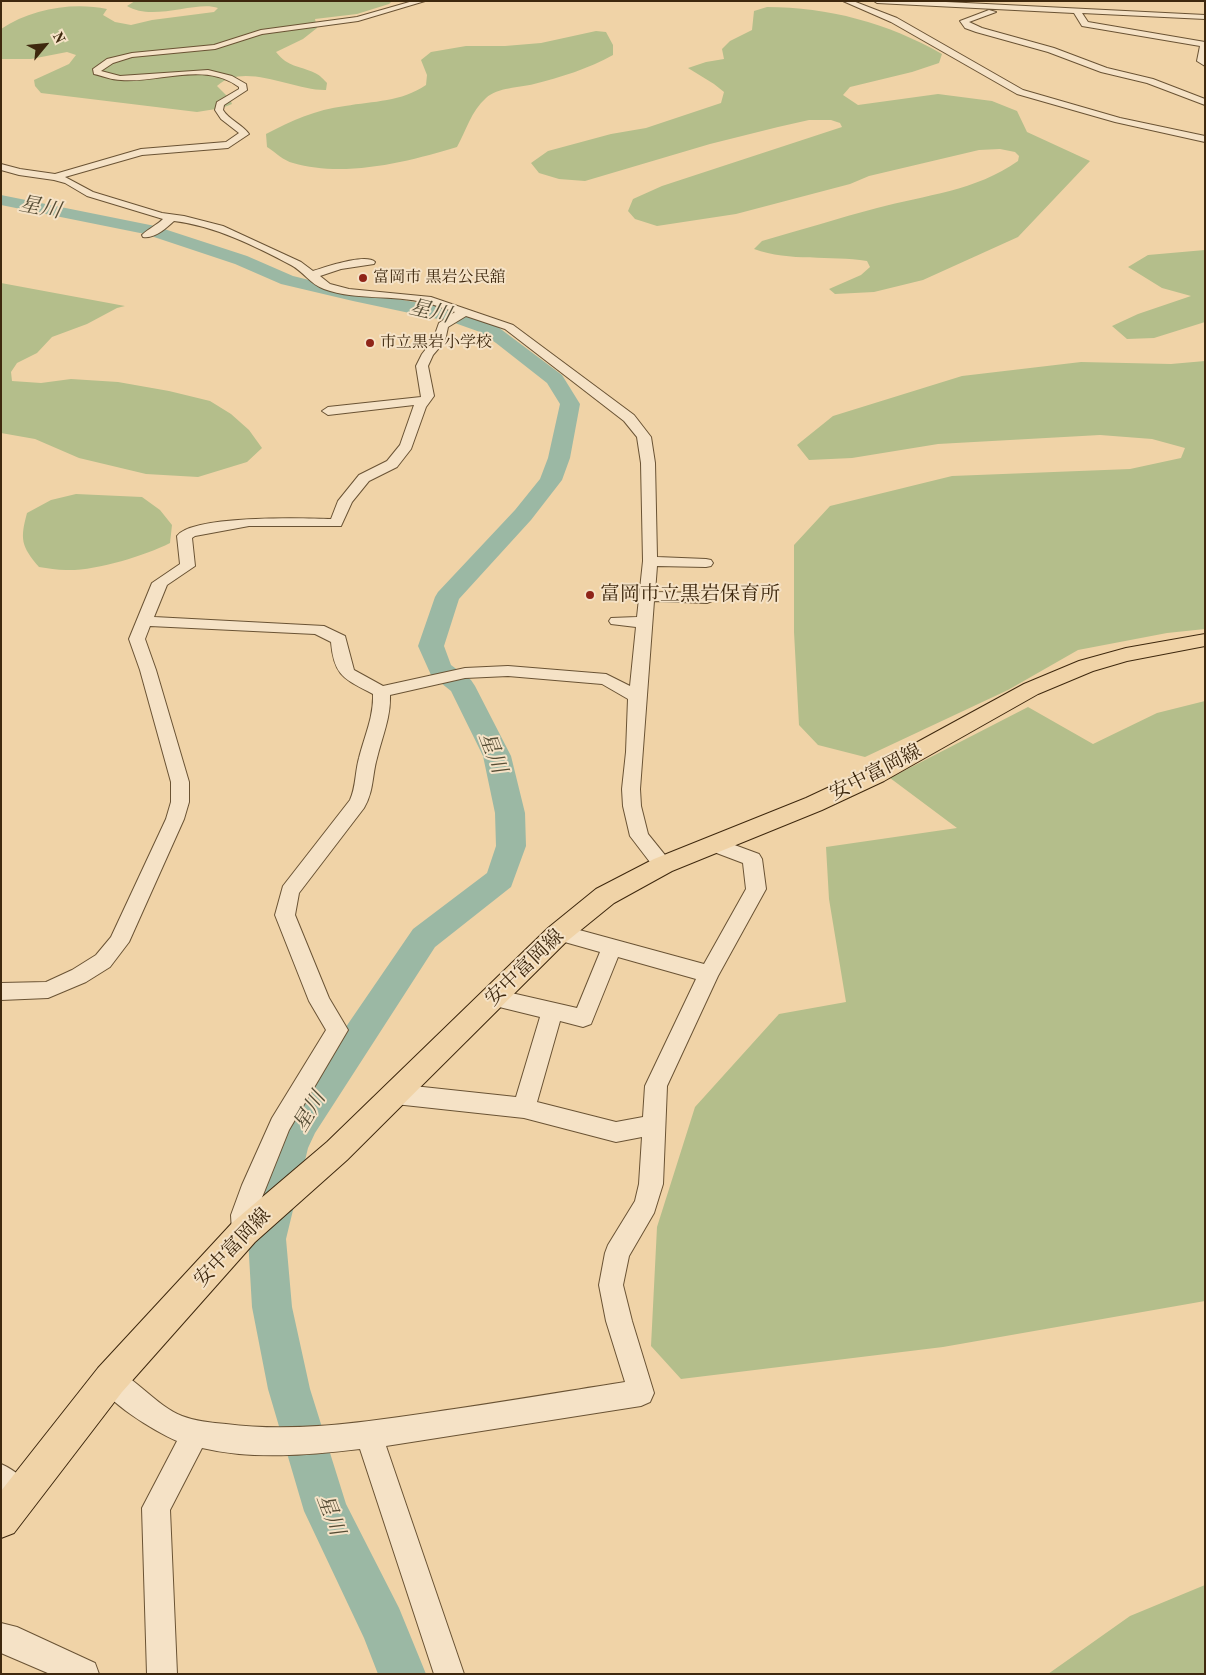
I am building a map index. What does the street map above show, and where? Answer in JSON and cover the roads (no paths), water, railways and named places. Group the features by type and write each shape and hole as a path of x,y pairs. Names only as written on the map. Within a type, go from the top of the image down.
{"main road":[{"name":"安中富岡線","path":"7,1498 110,1380 248,1229 337,1151 560,933 605,896 663,865 832,796 876,775 1031,689 1086,666 1126,655 1205,640"}],"street":[{"path":"55,177 141,152 228,145 244,134 241,128 228,122 218,110 220,104 243,90 243,86 236,80 216,73 202,72 120,78 97,72 101,64 132,55 215,48 261,32 358,18 422,1"},
{"path":"846,1 894,20 1020,92 1118,120 1205,138"},
{"path":"877,1 1205,17"},
{"path":"1003,8 964,21 968,26 979,30 1051,50 1104,70 1150,81 1205,102"},
{"path":"1078,11 1085,24 1204,44 1201,60 1205,64"},
{"path":"1,167 19,172 55,177 68,181 90,194 142,211 219,228 297,264 310,276 326,286 348,292 412,296 427,299 463,313 509,327 630,418 644,437 648,463 650,561 631,789 632,806 638,836 663,865"},
{"path":"146,235 158,229 172,217"},
{"path":"310,276 340,266 370,262"},
{"path":"1,992 48,990 78,976 103,961 119,942 175,819 180,802 180,782 148,670 136,639 160,583 188,566 184,536 190,532 249,522 336,523 345,501 364,478 392,464 406,446 420,406 428,396 422,366 428,354 439,341 442,326 463,313"},
{"path":"328,411 425,400"},
{"path":"650,561 706,563"},
{"path":"647,596 707,598"},
{"path":"143,621 318,629 338,640 342,662 351,677 370,684 381,692 465,673 508,670 606,679 638,697"},
{"path":"618,621 644,622"},
{"path":"248,1229 243,1215 280,1126 337,1030 320,1000 285,915 290,891 360,797 367,760 382,708 381,692"},
{"path":"110,1380 142,1406 179,1428 216,1437 271,1440 359,1437 641,1393 619,1320 611,1285 617,1253 646,1205 651,1184 656,1086 709,974 756,888 752,859 713,844"},
{"path":"560,933 709,974"},
{"path":"494,998 583,1018 612,947"},
{"path":"524,1108 552,1011"},
{"path":"395,1094 524,1108 616,1132 654,1125"},
{"path":"162,1674 156,1508 196,1432"},
{"path":"359,1437 449,1674"},
{"path":"1,1638 6,1638 84,1674"}],"waterway":[{"name":"星川","path":"1,200 149,230 241,260 287,280 353,296 442,313 487,328 555,379 570,404 559,458 551,480 523,515 447,597 431,646 440,669 462,686 497,756 510,813 511,846 500,879 424,938 300,1124 290,1148 267,1239 272,1307 289,1389 326,1511 382,1625 402,1674"}],"place":[{"name":"富岡市 黒岩公民舘","path":"363,278"},
{"name":"市立黒岩小学校","path":"370,343"},
{"name":"富岡市立黒岩保育所","path":"590,595"}]}
